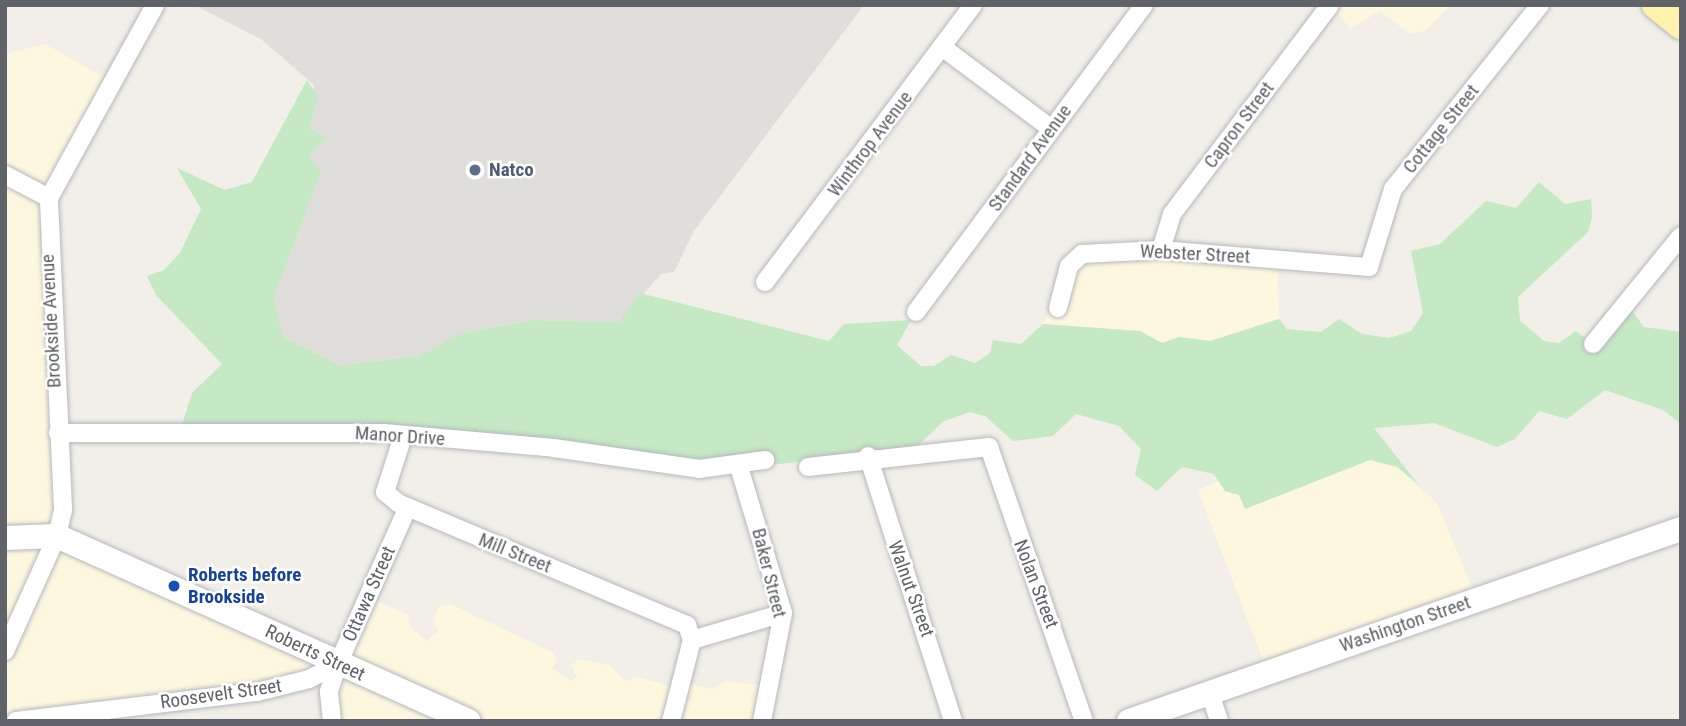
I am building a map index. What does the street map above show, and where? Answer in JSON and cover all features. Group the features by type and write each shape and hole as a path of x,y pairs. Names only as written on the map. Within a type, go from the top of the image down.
{"main road":[{"path":"1656,5 1681,25"},
{"name":"Washington Street","path":"1129,721 1681,529"},
{"name":"Roberts Street","path":"5,538 57,536 468,721"}],"street":[{"path":"5,175 49,198 155,5"},
{"name":"Winthrop Avenue","path":"765,282 973,5"},
{"name":"Standard Avenue","path":"916,312 1049,127 1144,5"},
{"name":"Capron Street","path":"1161,250 1172,214 1330,5"},
{"name":"Cottage Street","path":"1369,267 1393,189 1540,5"},
{"path":"942,47 1049,127"},
{"name":"Brookside Avenue","path":"5,651 57,536 63,509 49,198"},
{"path":"1593,344 1681,236"},
{"name":"Webster Street","path":"1058,308 1075,257 1161,250 1369,267"},
{"name":"Manor Drive","path":"58,433 403,436 554,447 699,469 739,467 765,460"},
{"name":"Mill Street","path":"403,436 385,492 407,509 670,614 687,625 692,640"},
{"name":"Nolan Street","path":"869,456 989,447 1084,721"},
{"path":"808,467 869,456"},
{"name":"Walnut Street","path":"869,456 953,721"},
{"name":"Baker Street","path":"739,467 783,614 762,721"},
{"name":"Ottawa Street","path":"332,721 329,691 338,664 407,509"},
{"path":"671,721 692,640 783,614"},
{"name":"Roosevelt Street","path":"16,721 257,692 309,679 338,664"},
{"path":"1210,693 1219,721"}],"shaded area":[{"path":"194,5 864,5 694,231 674,272 661,274 619,322 532,320 460,334 418,356 340,365 283,337 274,298 320,172 308,156 326,138 309,128 314,85 261,39"},
{"path":"1330,5 1450,5 1425,31 1409,33 1379,11 1351,29"},
{"path":"45,44 109,80 49,194 59,434 51,446 71,546 328,664 368,597 408,615 410,627 427,641 439,630 433,623 439,606 450,604 552,652 557,659 552,668 571,681 577,677 571,665 580,659 609,665 626,681 639,677 675,688 683,683 714,689 726,681 767,686 762,721 334,721 330,681 47,721 5,721 5,54"},
{"path":"1078,256 1277,257 1279,319 1210,341 1179,337 1162,343 1140,331 1043,324"},
{"path":"1370,460 1397,467 1437,503 1475,595 1266,668 1198,490 1219,481 1225,491 1239,495 1245,509"}],"green space":[{"path":"307,80 318,97 309,128 327,138 308,156 321,171 274,298 283,337 340,365 418,356 460,334 532,320 619,322 640,293 829,341 844,324 911,320 897,345 921,366 934,366 951,355 975,363 990,353 993,340 1021,344 1043,324 1140,331 1162,343 1179,337 1210,341 1279,319 1287,329 1321,332 1339,319 1362,334 1389,338 1411,331 1423,313 1411,251 1440,244 1486,201 1516,208 1539,182 1565,204 1591,199 1592,217 1588,232 1518,297 1520,321 1544,341 1559,343 1576,331 1593,344 1630,308 1644,327 1681,332 1681,424 1663,410 1605,390 1567,419 1539,411 1515,439 1497,447 1434,423 1374,428 1418,484 1397,467 1370,460 1245,509 1239,495 1225,491 1214,474 1182,467 1157,491 1135,475 1141,449 1119,426 1076,414 1053,436 1013,441 985,416 970,412 944,421 913,450 740,468 541,446 179,434 192,393 222,364 156,295 147,276 164,270 180,253 201,209 177,168 225,190 252,182"}],"place":[{"name":"Natco","path":"475,170"},
{"name":"Roberts before Brookside","path":"174,586"}]}
